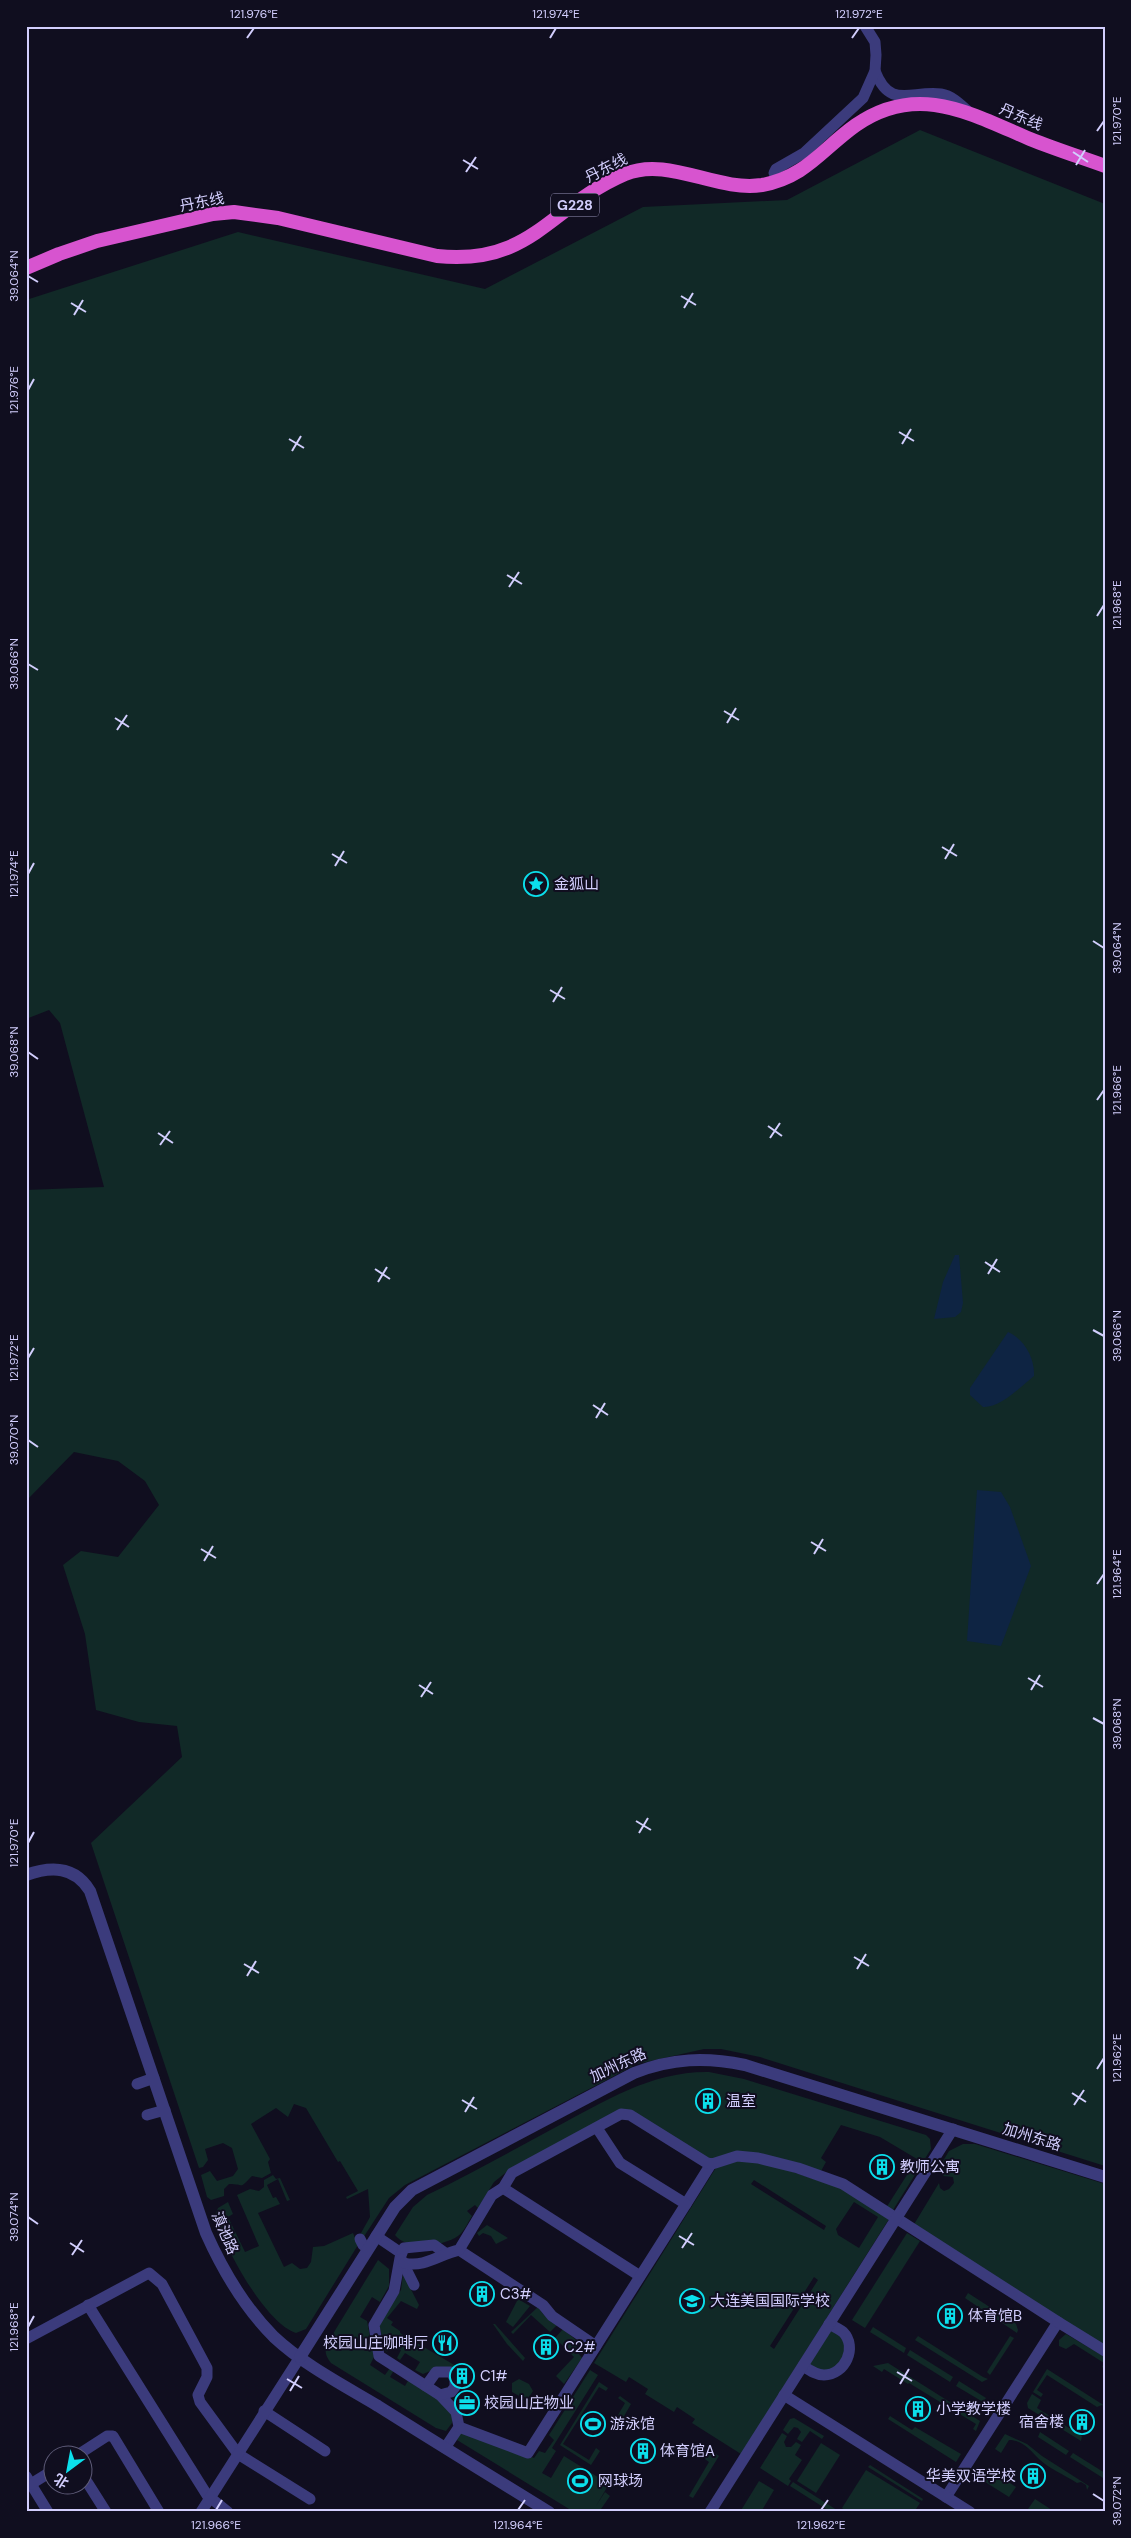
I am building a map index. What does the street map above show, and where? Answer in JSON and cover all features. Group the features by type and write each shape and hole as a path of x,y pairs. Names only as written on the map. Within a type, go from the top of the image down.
{"highway":[{"name":"丹东线","path":"26,268 97,241 213,214 234,212 278,218 416,252 456,258 486,256 516,246 600,188 638,170 664,170 742,186 778,181 807,167 843,134 875,115 897,108 934,104 951,106 1055,149 1105,166"}],"street":[{"path":"865,26 874,42 875,71 879,82 895,96 906,98 941,94 957,101 970,113"},
{"path":"778,181 774,173 776,169 804,153 854,109 863,98 875,71"},
{"name":"滇池路","path":"26,1875 47,1869 61,1869 74,1874 86,1884 198,2210 219,2262 238,2294 256,2316 274,2336 300,2357 548,2512"},
{"name":"加州东路","path":"300,2357 364,2244 376,2236 395,2207 412,2190 634,2073 679,2060 717,2059 745,2065 1105,2177"},
{"path":"137,2084 154,2078"},
{"path":"147,2115 165,2110"},
{"path":"459,2250 492,2195 503,2188 512,2173 621,2114 630,2115 711,2164"},
{"path":"597,2128 620,2163 686,2204"},
{"path":"710,2512 952,2129"},
{"path":"459,2427 528,2453 711,2164 737,2156 758,2158 798,2168 843,2184 1105,2351"},
{"path":"503,2188 640,2276"},
{"path":"376,2236 402,2258 414,2285"},
{"path":"445,2253 434,2245 404,2248 394,2291 374,2325 379,2356 440,2395 456,2412 459,2427 446,2448"},
{"path":"402,2258 432,2262 445,2253 459,2250 544,2305 552,2316 596,2346"},
{"path":"26,2339 141,2275 149,2273 158,2278 208,2371 198,2395 200,2402 238,2454 310,2499"},
{"path":"88,2305 210,2499 228,2512"},
{"path":"946,2497 1048,2347 1058,2322"},
{"path":"803,2366 817,2374 825,2375 833,2373 846,2363 849,2355 847,2339 842,2332 829,2324"},
{"path":"201,2512 300,2357"},
{"path":"426,2386 436,2372 450,2372 455,2387 451,2392 440,2395"},
{"path":"784,2395 970,2512"},
{"path":"264,2411 325,2451"},
{"path":"92,2446 107,2436 112,2436 159,2512"},
{"path":"42,2474 29,2480 48,2512"},
{"path":"92,2490 106,2512"}],"green space":[{"path":"920,130 1105,204 1105,2166 760,2057 721,2049 704,2049 637,2064 405,2185 389,2198 363,2238 361,2233 370,2217 368,2189 347,2199 346,2197 358,2191 340,2161 338,2162 306,2108 294,2104 288,2117 276,2108 251,2124 270,2159 268,2162 271,2173 262,2178 252,2176 242,2185 229,2184 224,2189 224,2196 211,2200 207,2197 201,2175 210,2171 217,2181 233,2176 238,2169 232,2148 223,2143 205,2149 208,2160 203,2167 199,2168 91,1843 182,1757 177,1726 139,1722 96,1710 85,1634 63,1565 81,1551 118,1557 159,1505 145,1481 118,1461 74,1452 26,1501 26,1190 104,1187 60,1023 49,1010 26,1019 26,300 238,232 485,289 643,207 787,200"},
{"path":"709,2072 744,2079 926,2135 930,2139 931,2149 893,2210 886,2208 917,2159 880,2137 841,2125 821,2158 826,2162 821,2171 779,2158 713,2162 632,2113 514,2166 494,2182 478,2208 475,2205 467,2211 472,2216 458,2236 435,2244 417,2245 401,2240 395,2235 413,2207 427,2195 593,2107 648,2082 688,2073"},
{"path":"963,2144 975,2144 1105,2184 1105,2347 913,2226 939,2183 940,2188 944,2191 949,2189 954,2183 953,2177 943,2176 946,2171 940,2166 949,2151"},
{"path":"738,2159 766,2163 841,2188 889,2219 741,2454 692,2423 695,2419 677,2407 674,2412 645,2394 648,2389 629,2377 626,2382 594,2363 717,2166","holes":["754,2180 826,2226 824,2230 751,2184","854,2202 878,2217 859,2248 838,2235 836,2229","814,2277 818,2280 774,2349 770,2346"]},
{"path":"273,2175 276,2179 280,2178 290,2200 287,2201 278,2179 267,2185 273,2198 276,2197 280,2204 258,2213 284,2267 292,2263 300,2269 307,2268 311,2262 313,2247 324,2246 353,2233 358,2245 306,2329 296,2333 284,2326 259,2300 236,2264 215,2215 218,2208 228,2202 233,2214 228,2217 245,2252 259,2246 237,2195 250,2189 259,2191 264,2187 264,2180"},
{"path":"487,2225 508,2238 496,2244 491,2236 483,2233 479,2236 477,2233"},
{"path":"907,2233 920,2241 865,2328 852,2320"},
{"path":"378,2260 389,2269 389,2286 380,2302 372,2297 360,2317 367,2321 374,2357 370,2365 385,2375 390,2368 394,2370 390,2377 405,2386 409,2379 433,2394 453,2415 452,2423 446,2431 436,2428 331,2363 327,2358 326,2348 328,2342"},
{"path":"403,2274 419,2305 417,2309 401,2301 387,2318 393,2322 391,2325 400,2333 456,2366 457,2371 440,2367 423,2374 415,2370 420,2362 405,2353 400,2360 397,2358 401,2350 392,2345 387,2352 385,2350 379,2324 401,2290"},
{"path":"968,2293 1016,2324 1017,2333 965,2298"},
{"path":"518,2299 530,2306 513,2327 506,2322"},
{"path":"538,2307 543,2314 557,2325 550,2332 531,2315 513,2334 511,2332"},
{"path":"493,2324 525,2358 523,2361 507,2344"},
{"path":"829,2324 849,2347 833,2373 803,2366"},
{"path":"873,2327 906,2348 904,2353 870,2332"},
{"path":"563,2329 577,2341 576,2350 582,2358 564,2384 556,2376 574,2357 555,2338"},
{"path":"1066,2334 1105,2357 1105,2369 1102,2367 1104,2363 1074,2344 1066,2349 1059,2346 1059,2340"},
{"path":"918,2336 988,2379 982,2382 915,2340"},
{"path":"1010,2336 1014,2338 990,2375 987,2372"},
{"path":"910,2350 953,2377 950,2382 907,2355"},
{"path":"888,2363 980,2421 976,2431 973,2429 976,2424 909,2383 884,2369 882,2372 873,2366"},
{"path":"1047,2369 1105,2406 1105,2407 1102,2405 1097,2407 1047,2375 1037,2390 1043,2394 1041,2397 1033,2392"},
{"path":"590,2370 598,2375 552,2448 556,2451 542,2473 551,2478 564,2456 609,2484 596,2506 605,2492 610,2496 601,2509 605,2512 574,2512 457,2440 458,2434 465,2432 534,2458 539,2451 545,2453 554,2440 549,2435"},
{"path":"519,2379 529,2384 533,2391 529,2397 521,2397 512,2392 512,2383"},
{"path":"959,2381 986,2398 983,2402 956,2386"},
{"path":"599,2382 608,2388 606,2391 599,2387 563,2444 589,2460 596,2448 600,2451 591,2465 560,2445"},
{"path":"1032,2394 1041,2400 1037,2408 1082,2436 1081,2441 1028,2408 1027,2403"},
{"path":"620,2396 631,2404 619,2425 614,2422 625,2403 618,2398"},
{"path":"890,2416 912,2430 915,2427 961,2454 956,2462 888,2419"},
{"path":"794,2418 824,2436 822,2439 810,2431 802,2442 797,2439 801,2432 798,2428 794,2427 788,2434 783,2430 790,2419"},
{"path":"1040,2432 1069,2451 1066,2455 1038,2437"},
{"path":"782,2433 787,2436 784,2442 786,2447 791,2447 796,2442 801,2445 795,2455 802,2460 789,2479 791,2481 788,2486 760,2468"},
{"path":"1005,2434 1027,2444 1042,2456 1089,2486 1087,2490 1086,2485 1081,2482 1077,2483 1047,2465 1026,2446 1014,2440 1009,2440 1001,2453 995,2449"},
{"path":"821,2443 840,2455 816,2493 797,2481"},
{"path":"710,2450 719,2456 693,2498 689,2496 709,2462 705,2459"},
{"path":"1073,2453 1105,2473 1103,2478 1070,2457"},
{"path":"870,2465 923,2499 922,2501 868,2467"},
{"path":"985,2467 1016,2487 1009,2497 982,2480 980,2476"},
{"path":"866,2470 920,2503 914,2512 848,2512 842,2508"},
{"path":"759,2481 774,2490 761,2512 740,2512"},
{"path":"793,2482 840,2512 831,2512 790,2486"},
{"path":"1035,2499 1055,2512 1032,2512 1028,2509"}],"water":[{"path":"955,1255 959,1255 963,1303 961,1312 955,1317 934,1319 943,1282"},
{"path":"1008,1332 1024,1344 1033,1363 1034,1376 1003,1401 983,1407 970,1395 970,1388"},
{"path":"977,1490 1001,1492 1010,1507 1031,1566 1001,1646 967,1641"}],"place":[{"name":"金狐山","path":"536,884"},
{"name":"温室","path":"708,2101"},
{"name":"教师公寓","path":"882,2167"},
{"name":"C3#","path":"482,2294"},
{"name":"大连美国国际学校","path":"692,2301"},
{"name":"体育馆B","path":"950,2316"},
{"name":"校园山庄咖啡厅","path":"445,2343"},
{"name":"C2#","path":"546,2347"},
{"name":"C1#","path":"462,2376"},
{"name":"校园山庄物业","path":"467,2403"},
{"name":"小学教学楼","path":"918,2409"},
{"name":"宿舍楼","path":"1082,2422"},
{"name":"游泳馆","path":"593,2424"},
{"name":"体育馆A","path":"643,2451"},
{"name":"华美双语学校","path":"1033,2476"},
{"name":"网球场","path":"580,2481"}]}
